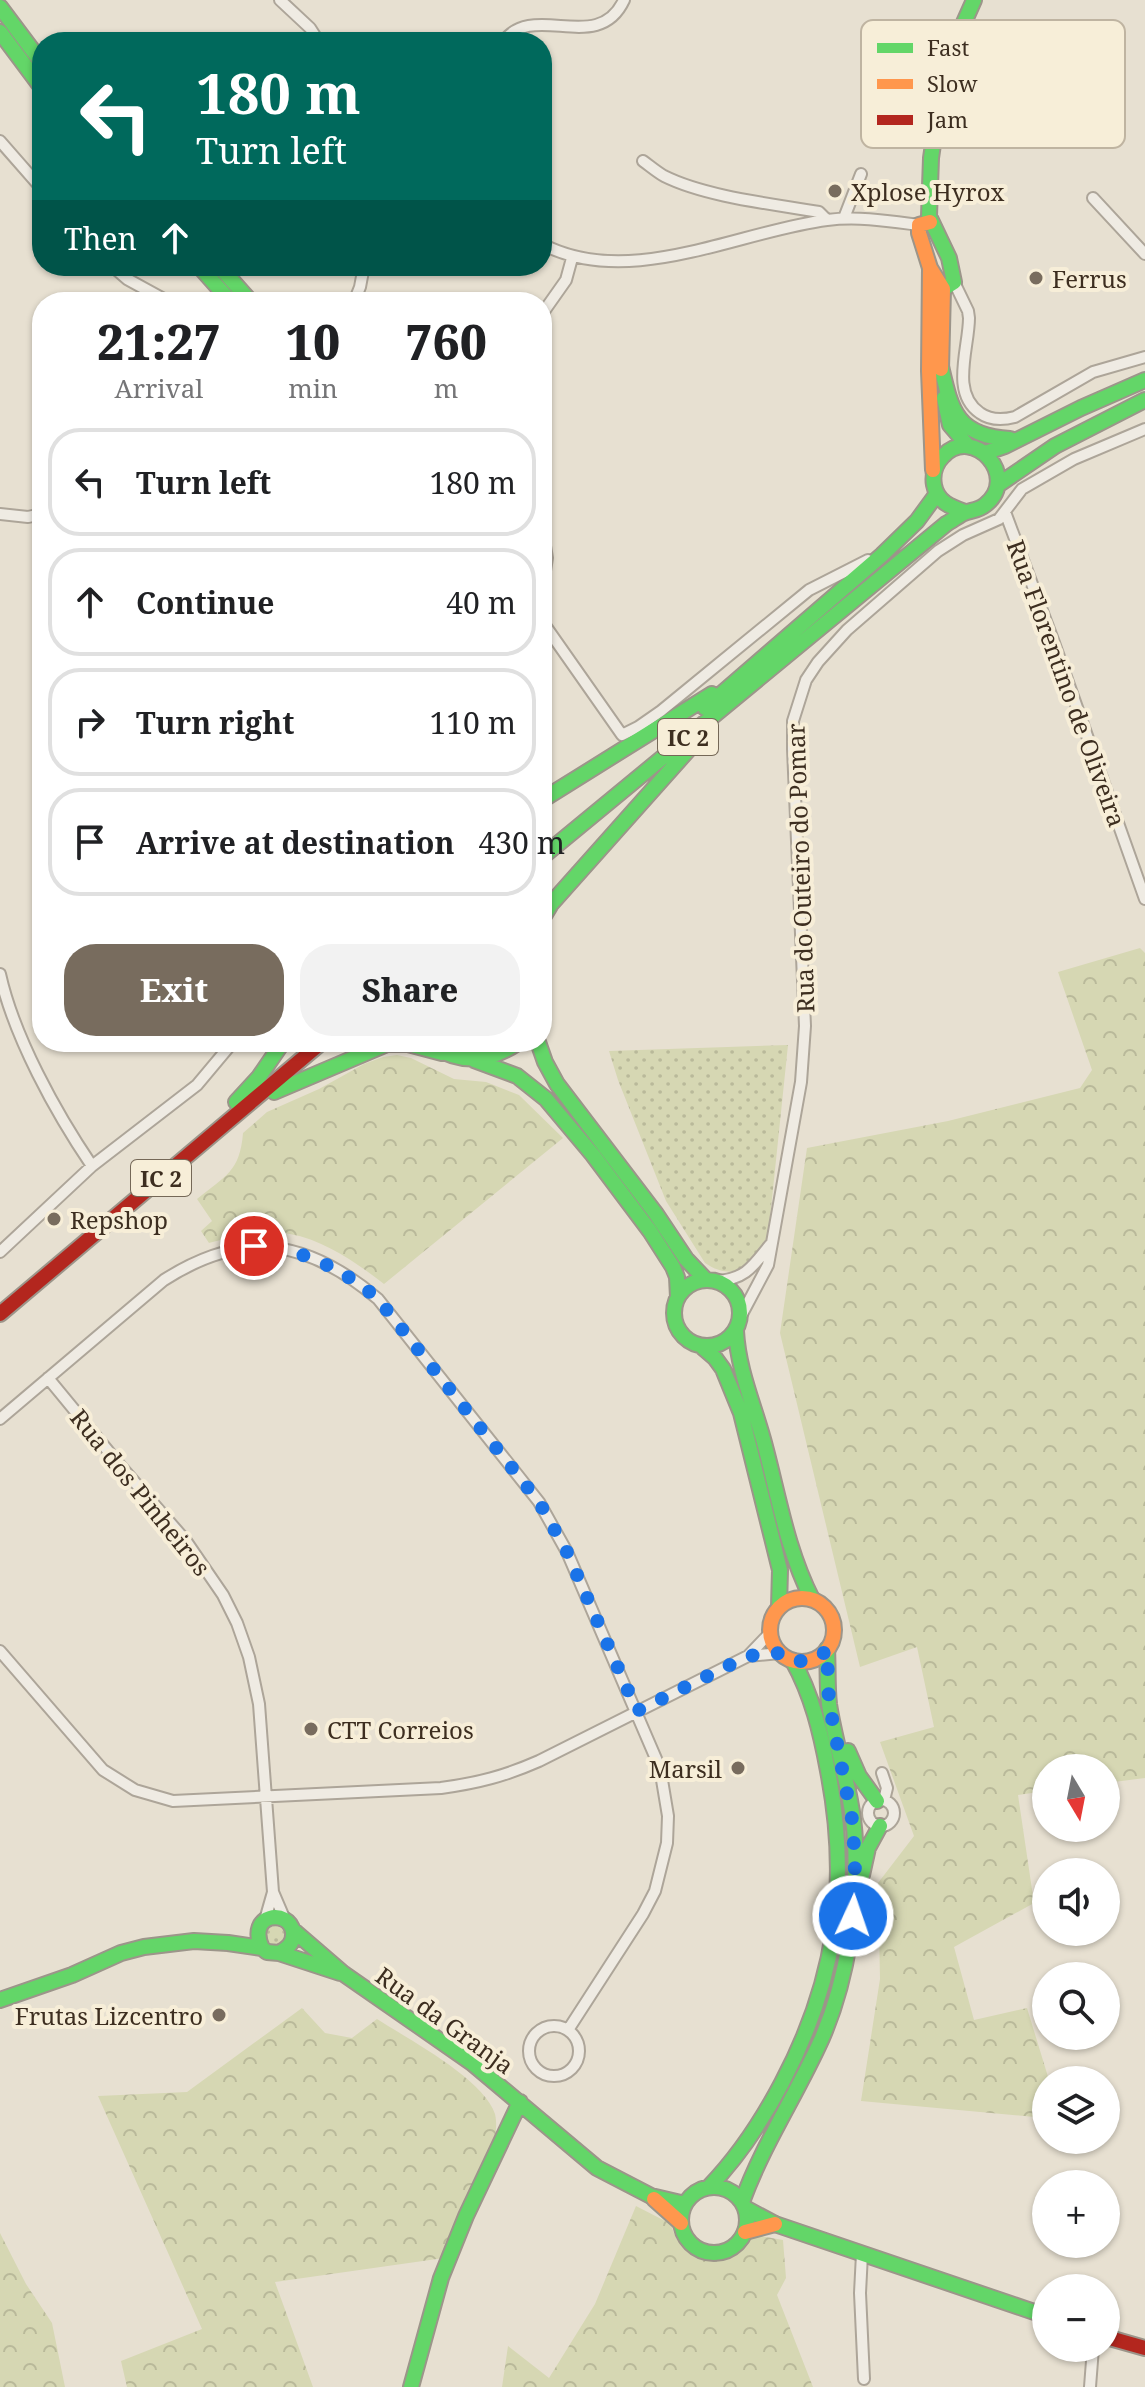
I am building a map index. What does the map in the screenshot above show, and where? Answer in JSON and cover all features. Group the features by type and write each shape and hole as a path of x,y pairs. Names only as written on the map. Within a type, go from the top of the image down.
{"main road":[{"path":"6,0 31,49"},
{"path":"965,20 974,0"},
{"path":"0,7 31,49"},
{"path":"0,32 32,75"},
{"path":"932,148 924,223 930,268 929,371 933,487 948,507 965,512"},
{"path":"924,223 938,233 946,251 949,286 940,362 947,416 950,425 968,446 985,453 996,467 998,485"},
{"path":"930,268 949,286"},
{"path":"208,276 222,292"},
{"path":"228,276 242,292"},
{"path":"940,362 955,416 963,425 987,438 1021,439"},
{"path":"985,453 1145,380"},
{"name":"IC 2","path":"552,849 946,524 965,512 982,508 995,494 998,485 1055,446 1145,400"},
{"path":"933,470 946,452 968,446"},
{"name":"IC 2","path":"552,839 882,555 917,521 936,495"},
{"path":"552,903 687,750 786,663 800,645"},
{"path":"552,794 664,726 748,670"},
{"path":"224,1116 253,1085 276,1052"},
{"name":"IC 2","path":"0,1304 301,1052"},
{"name":"IC 2","path":"0,1314 310,1052"},
{"path":"250,1103 368,1052"},
{"path":"438,1052 454,1058 474,1060 517,1076 546,1099 602,1166 656,1241 677,1277 678,1297 674,1312 677,1327 723,1369 745,1426 780,1570 779,1607"},
{"path":"474,1060 504,1052"},
{"path":"542,1052 557,1084 656,1214 686,1259 711,1280 728,1287 736,1295 741,1316 736,1331 740,1371 763,1437 797,1569 812,1599 828,1610 832,1619 832,1640 822,1655 808,1661 793,1661"},
{"path":"678,1297 692,1283 711,1280"},
{"path":"701,1346 721,1344 736,1331"},
{"path":"812,1599 791,1599 779,1607 771,1619 770,1633 773,1644 793,1661 802,1675 815,1713 832,1787 837,1820 839,1887 830,1962 813,2017 791,2068 763,2119 735,2160 709,2187 695,2193 685,2204 682,2231 691,2244 705,2252 729,2249 745,2232 747,2220 744,2205 755,2166 822,2037 838,1991 868,1848 880,1826"},
{"path":"827,1649 832,1718 853,1824 853,1916"},
{"path":"832,1718 859,1776 880,1800"},
{"path":"0,2000 52,1983 126,1952 168,1943 221,1940 262,1948 273,1954 289,1947 292,1942 289,1925 275,1917 221,1940"},
{"path":"261,1924 257,1941 262,1948"},
{"name":"Rua da Granja","path":"289,1925 344,1974 472,2063 587,2160 626,2185 651,2196"},
{"name":"Rua da Granja","path":"279,1953 344,1974"},
{"path":"411,2387 441,2278 466,2216 520,2102"},
{"path":"709,2187 728,2190 744,2205 775,2224 1032,2311"},
{"path":"651,2196 685,2204"},
{"path":"651,2196 681,2223"},
{"path":"745,2232 775,2224"},
{"path":"1120,2341 1145,2348"}],"street":[{"path":"280,0 313,32"},
{"path":"510,32 531,22 579,26 602,22 612,18 624,0"},
{"path":"0,141 32,178"},
{"path":"643,161 664,176 689,185 819,212 827,220"},
{"path":"844,218 861,174"},
{"path":"1093,198 1145,254"},
{"path":"552,249 572,258 610,260 679,256 827,220 844,218 924,223"},
{"path":"552,300 566,280 572,258"},
{"path":"124,276 151,292"},
{"path":"949,286 968,311 969,318 963,389 973,408 984,416 1004,420 1015,417 1093,372 1145,357"},
{"name":"Rua do Outeiro do Pomar","path":"741,1316 768,1265 799,1094 805,1026 793,721 806,680 847,630 938,551 963,535 999,519 1022,489 1041,477 1074,459 1145,429"},
{"name":"Rua Florentino de Oliveira","path":"1005,512 1145,899"},
{"path":"0,514 32,516"},
{"path":"552,635 622,735 669,705 809,590 882,555"},
{"path":"0,974 19,1030 64,1125 92,1166"},
{"path":"0,1252 92,1166 197,1085 225,1052"},
{"path":"711,1280 729,1280 744,1275 772,1244"},
{"path":"0,1419 164,1280 188,1265 214,1255 254,1246 275,1247 313,1257 344,1273 378,1299 539,1502 567,1552 660,1768 668,1816 667,1843 655,1891 568,2030"},
{"name":"Rua dos Pinheiros","path":"48,1378 186,1541 223,1595 237,1623 259,1704 273,1892 289,1925"},
{"path":"0,1651 103,1770 135,1790 173,1801 441,1788 479,1783 539,1761 748,1656 770,1633"},
{"path":"748,1656 780,1653"},
{"path":"880,1800 891,1805 894,1813 888,1824 880,1826 872,1822 868,1814 870,1806 880,1800 887,1788 882,1773"},
{"name":"Rua dos Pinheiros","path":"261,1924 273,1892"},
{"path":"552,2026 568,2030 578,2042 580,2050 575,2065 563,2074 547,2075 530,2057 529,2049 536,2033 552,2026"},
{"path":"862,2254 860,2293 864,2379"},
{"path":"1090,2387 1092,2362"}],"green space":[{"path":"1140,948 1145,953 1145,1778 1120,1781 1120,1754 1032,1754 1032,1793 1018,1795 1032,1904 954,1947 974,2020 1027,2008 1032,2024 1032,2050 1040,2050 1045,2066 1032,2066 1032,2117 861,2101 880,1979 878,1883 914,1836 880,1742 934,1727 917,1647 860,1667 780,1333 807,1148 948,1121 1080,1088 1092,1070 1058,972"},
{"path":"788,1045 768,1237 757,1256 743,1268 735,1271 716,1269 705,1263 666,1201 609,1051"},
{"path":"397,1055 411,1058 454,1079 486,1082 519,1095 563,1138 384,1284 328,1247 303,1237 272,1233 209,1243 201,1231 212,1221 197,1199 235,1165 243,1133 267,1112 319,1089 364,1064"},
{"path":"275,1926 282,1929 285,1936 282,1943 275,1946 268,1943 265,1936 268,1929"},
{"path":"302,2008 325,2033 352,2038 377,2019 444,2061 488,2101 496,2117 495,2139 444,2258 275,2282 313,2387 127,2387 121,2361 202,2329 98,2096 187,2092"},
{"path":"636,2206 671,2224 687,2251 703,2260 723,2259 733,2254 750,2234 783,2240 786,2278 777,2295 813,2387 502,2387 508,2346 549,2378 595,2304"},
{"path":"0,2233 26,2284 52,2323 65,2387 0,2387"}],"traffic: fast":[{"path":"965,20 974,0"},
{"path":"0,7 32,50"},
{"path":"0,32 32,75"},
{"path":"932,148 929,216 949,258 954,282 943,289"},
{"path":"208,276 222,292"},
{"path":"228,276 242,292"},
{"path":"940,362 958,417 977,432 1010,439"},
{"path":"985,453 1145,380"},
{"path":"944,398 950,425 968,446"},
{"path":"998,485 1055,446 1145,400"},
{"path":"552,849 946,524 985,505 995,494 998,481 995,469 989,458 967,446 955,448 943,456 934,477 941,500 965,512"},
{"path":"705,708 882,555 917,521 936,495"},
{"path":"552,794 712,694"},
{"path":"552,903 689,749"},
{"path":"236,1102 276,1052"},
{"path":"274,1092 368,1052"},
{"path":"444,1052 466,1058 487,1057 500,1052"},
{"path":"542,1052 557,1084 656,1214 686,1259 705,1279"},
{"path":"474,1060 517,1076 546,1099 650,1231 673,1267 678,1297"},
{"path":"700,1280 714,1280 726,1285 735,1294 740,1313 738,1326 731,1337 714,1346 700,1346 688,1341 679,1332 674,1320 674,1306 679,1294 688,1285 700,1280"},
{"path":"736,1331 743,1372 789,1540 812,1599"},
{"path":"701,1346 723,1369 741,1413 780,1570 779,1607"},
{"path":"742,2202 831,2015 845,1966 853,1916 855,1841 851,1806 829,1704 827,1649"},
{"path":"709,2187 749,2138 782,2083 815,2007 834,1931 838,1853 835,1813 819,1728 806,1687 793,1661"},
{"path":"848,1751 859,1776 877,1801"},
{"path":"862,1875 868,1848 880,1826"},
{"path":"262,1948 259,1936 264,1921 277,1917 284,1919 290,1924 292,1939 290,1945 279,1953"},
{"path":"293,1930 344,1974 472,2063 597,2168 651,2196 685,2204"},
{"path":"0,2000 72,1975 121,1953 194,1941 262,1948 340,1973"},
{"path":"411,2387 441,2278 466,2216 520,2102"},
{"path":"714,2187 727,2189 742,2202 747,2220 745,2233 732,2248 714,2253 701,2251 686,2238 681,2220 683,2207 696,2192 714,2187"},
{"path":"745,2208 775,2224 1032,2311"}],"traffic: slow":[{"path":"930,222 919,225 919,233 930,268 943,289 941,369"},
{"path":"930,268 929,371 933,470"},
{"path":"802,1598 814,1600 825,1607 832,1618 834,1630 832,1642 825,1653 814,1660 802,1662 790,1660 779,1653 772,1642 770,1630 772,1618 779,1607 790,1600 802,1598"},
{"path":"654,2199 681,2223"},
{"path":"745,2232 775,2224"}],"traffic: jam":[{"path":"0,1314 310,1052"},
{"path":"1120,2341 1145,2348"}],"place":[{"name":"Xplose Hyrox","path":"835,191"},
{"name":"Ferrus","path":"1036,278"},
{"name":"Repshop","path":"54,1219"},
{"name":"CTT Correios","path":"311,1729"},
{"name":"Marsil","path":"738,1768"},
{"name":"Frutas Lizcentro","path":"219,2015"}],"route":[{"path":"254,1246 275,1247 313,1257 358,1282 378,1299 539,1502 567,1552 637,1711 748,1656 780,1653 801,1662 816,1659 827,1649 829,1703 852,1807 855,1839 853,1916"}]}
